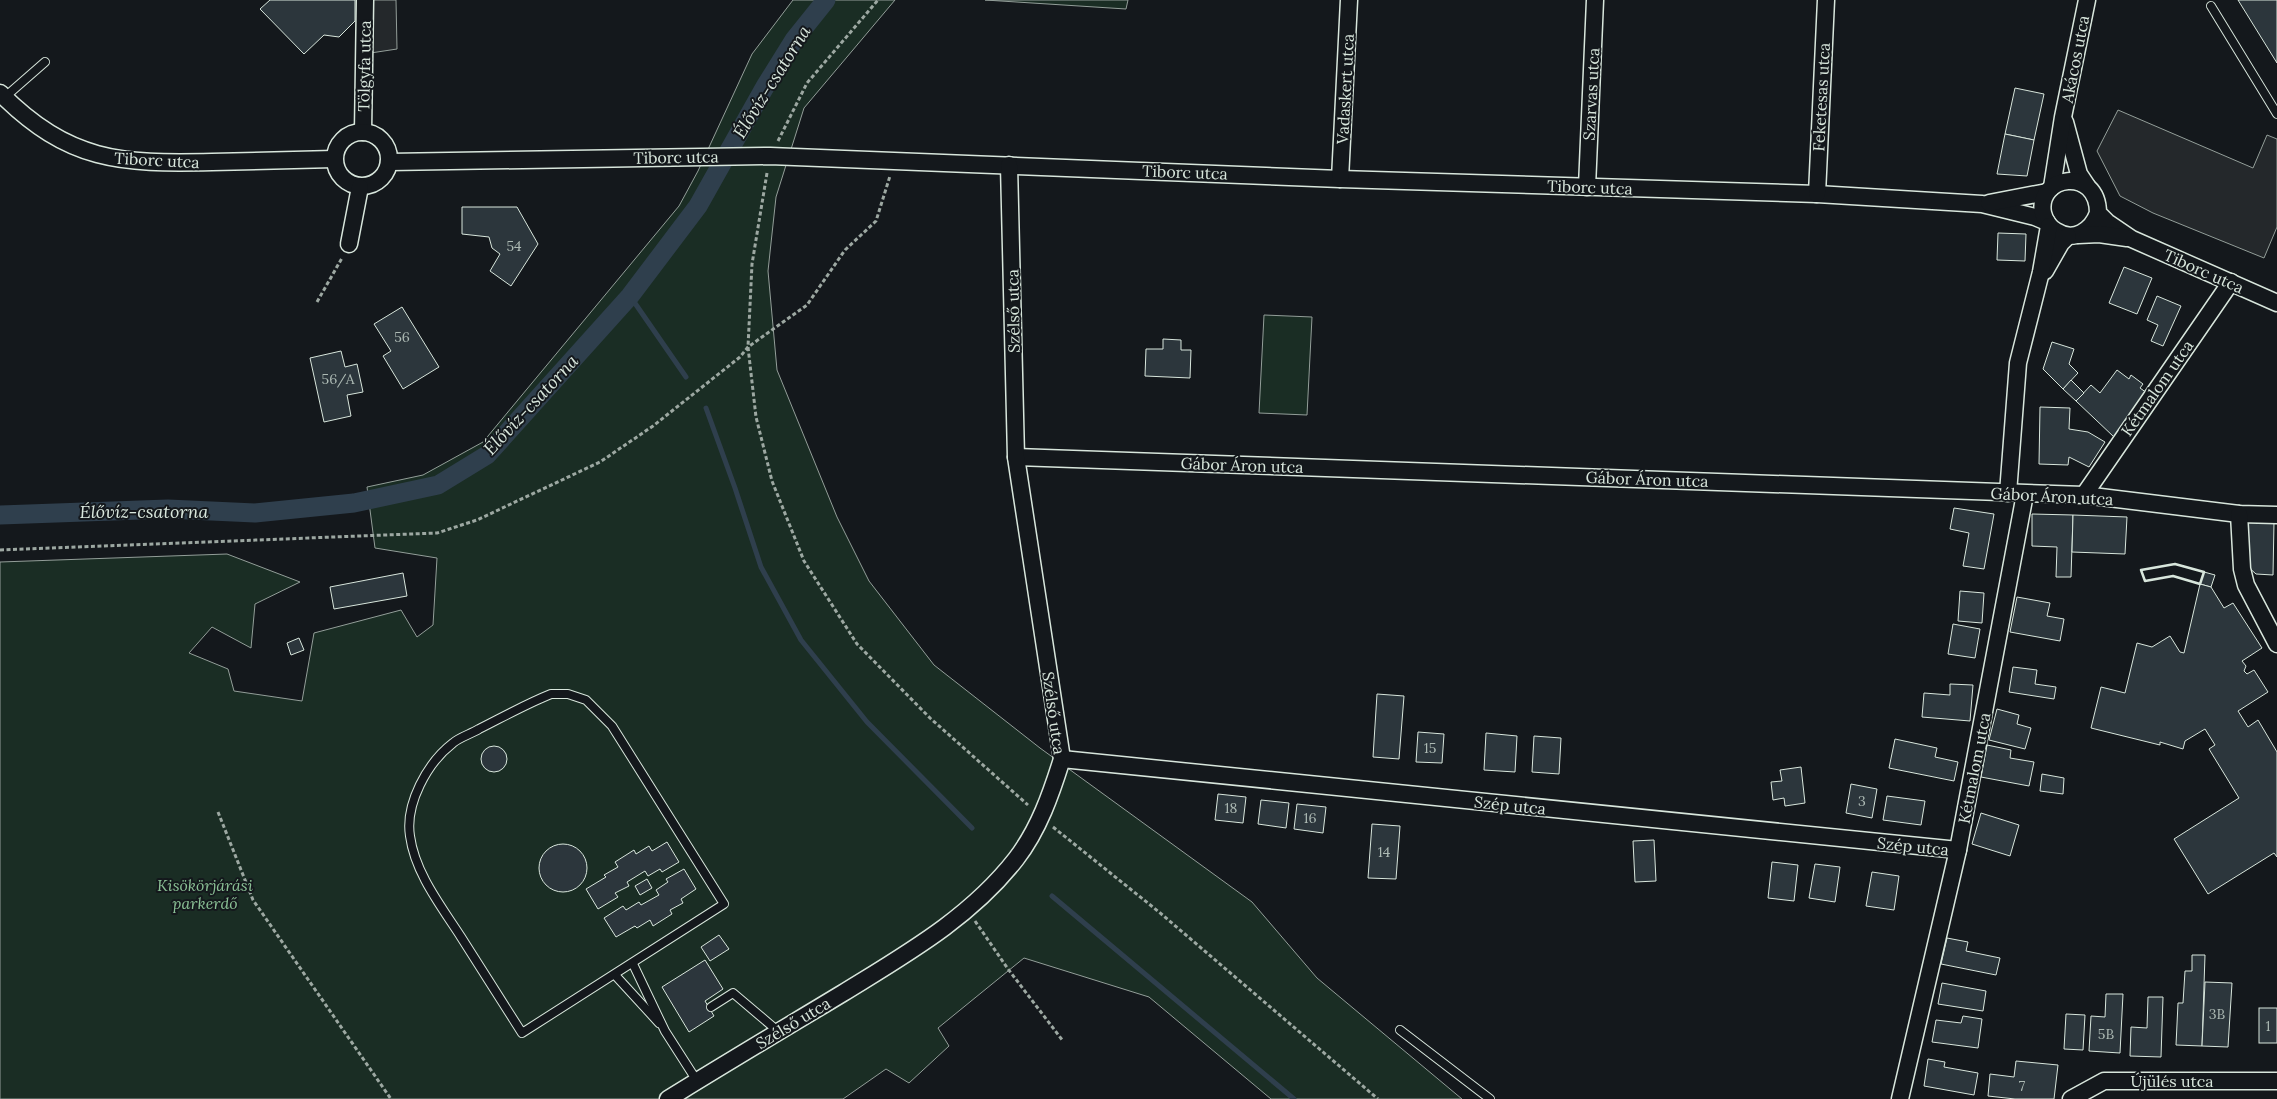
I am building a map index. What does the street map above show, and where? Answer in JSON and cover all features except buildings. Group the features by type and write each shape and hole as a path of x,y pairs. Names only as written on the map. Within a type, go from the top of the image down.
{"street":[{"name":"Tölgyfa utca","path":"363,132 365,0"},
{"name":"Vadaskert utca","path":"1340,179 1349,0"},
{"name":"Szarvas utca","path":"1587,187 1596,0"},
{"name":"Feketesas utca","path":"1817,194 1826,0"},
{"name":"Akácos utca","path":"2050,190 2087,0"},
{"name":"Tiborc utca","path":"2,95 32,122 52,135 82,150 112,159 160,164 334,159"},
{"name":"Akácos utca","path":"2064,117 2080,174 2087,186"},
{"path":"363,132 375,136 382,141 388,152 389,162 383,177 373,184 360,187 347,182 338,173 334,159 338,147 344,139 352,134 363,132"},
{"name":"Tiborc utca","path":"389,162 770,156 1340,179 1817,194 1982,204 2035,217 2058,232 2073,235 2099,234 2132,239"},
{"name":"Szélső utca","path":"668,1099 920,946 968,910 996,884 1018,857 1049,798 1062,759 1016,457 1009,165"},
{"name":"Tiborc utca","path":"1982,204 2050,190 2069,180 2087,186 2094,193 2098,203 2098,212 2107,222 2132,239 2277,303"},
{"path":"349,244 360,187"},
{"path":"2008,493 2018,363 2039,282 2048,224 2043,207 2050,190"},
{"path":"2039,282 2061,243 2073,235 2087,230 2094,222 2098,212"},
{"name":"Kétmalom utca","path":"2084,495 2231,282"},
{"name":"Gábor Áron utca","path":"1016,457 2084,495 2239,514 2277,515"},
{"name":"Kétmalom utca","path":"1900,1099 1958,850 2026,494"},
{"path":"2239,514 2242,569 2246,585 2277,644"},
{"name":"Szép utca","path":"1062,759 1958,850"},
{"name":"Újülés utca","path":"2071,1099 2104,1081 2277,1081"}],"lane":[{"path":"2211,6 2277,114"},
{"path":"2,95 45,62"},
{"path":"551,694 568,694 586,700 612,726 724,904 616,975 522,1032 435,898 421,872 410,838 409,820 415,799 429,770 453,743 551,694"},
{"path":"633,964 665,1030 697,1082"},
{"path":"616,975 665,1030"},
{"path":"711,1007 733,993 779,1032"},
{"path":"1400,1030 1490,1099"}],"path":[{"path":"878,0 807,83 770,156 752,264 748,347 756,417 772,481 804,561 857,644 930,718 1041,816 1159,912 1378,1099"},
{"path":"0,550 437,533 477,520 600,462 660,420 740,357 748,347 806,305 845,250 876,221 894,161"},
{"path":"317,302 349,244"},
{"path":"218,812 253,900 391,1099"},
{"path":"968,910 1008,969 1063,1042"}],"green space":[{"name":"Kisökörjárási parkerdő","path":"793,0 895,0 804,108 776,197 768,271 777,370 837,517 869,581 934,665 1040,748 1252,902 1317,978 1462,1099 1271,1099 1149,997 1024,958 938,1028 949,1046 909,1083 886,1069 843,1099 0,1099 0,562 227,554 300,582 255,604 251,648 212,627 189,653 228,669 234,691 302,701 314,633 401,610 417,637 433,625 437,558 375,548 367,487 423,475 483,442 679,206 698,171 752,54"},
{"path":"985,0 1128,0 1126,9"},
{"path":"1264,315 1312,317 1307,415 1259,413"}],"shaded area":[{"path":"365,0 396,0 397,49 364,54"},
{"path":"2118,110 2253,168 2267,135 2277,139 2277,227 2264,258 2153,213 2120,196 2097,151"}],"waterway":[{"name":"Élővíz-csatorna","path":"0,515 168,509 255,513 354,503 438,485 487,455 630,296 698,206 766,85 794,40 826,0"},
{"path":"630,296 686,377"},
{"path":"706,408 761,567 801,640 867,722 972,828"},
{"path":"1052,896 1294,1099"}],"wall":[{"path":"2175,564 2204,572 2200,584 2173,576 2145,581 2141,570 2175,564"}]}
